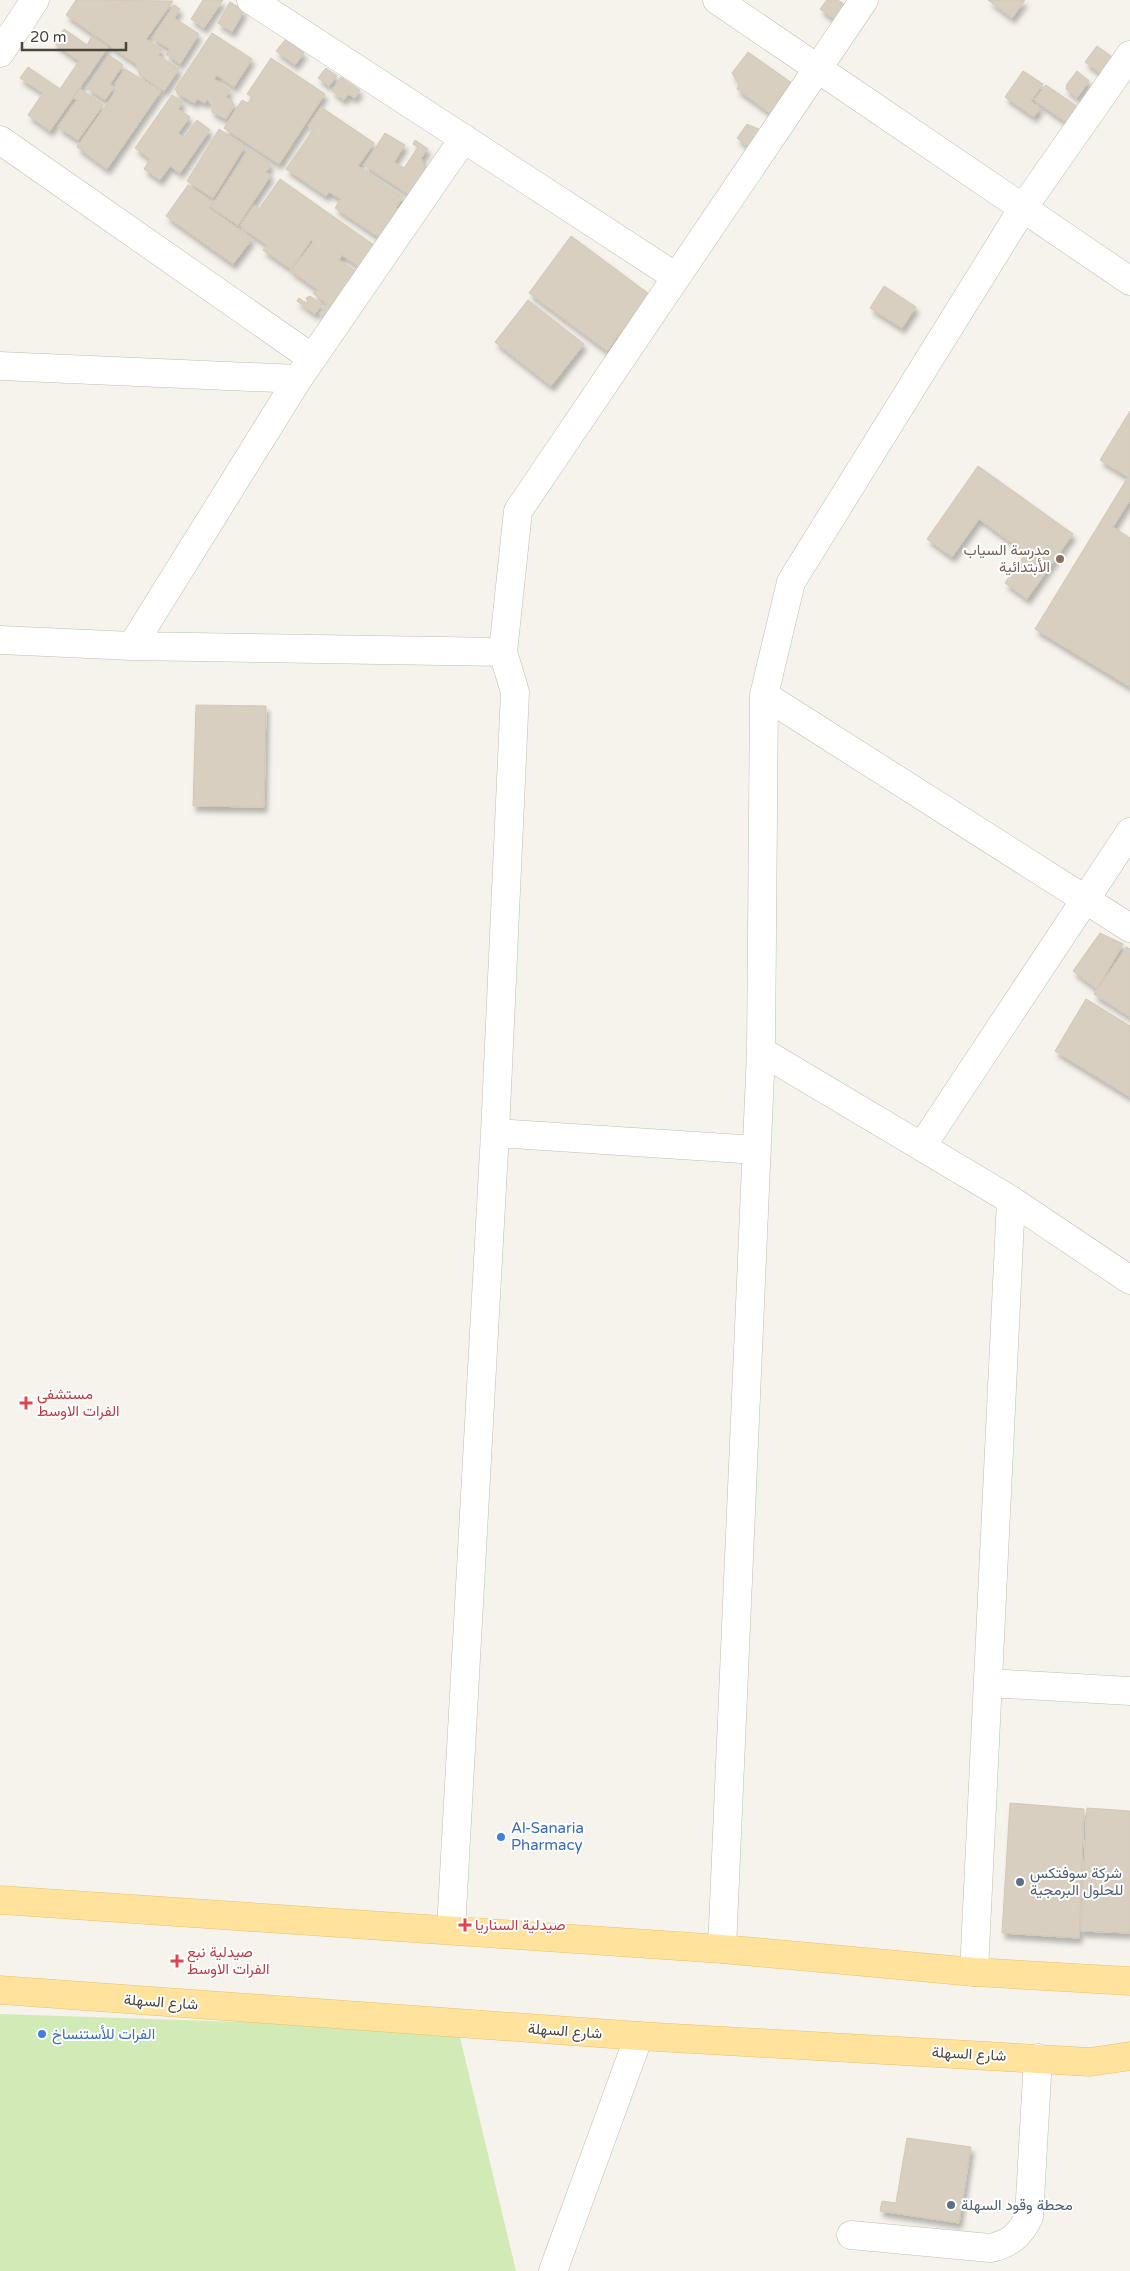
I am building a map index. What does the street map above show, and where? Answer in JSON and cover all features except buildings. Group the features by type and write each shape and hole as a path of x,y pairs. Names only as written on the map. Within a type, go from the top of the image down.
{"main road":[{"path":"0,1900 722,1949 974,1972 1130,1981"},
{"name":"شارع السهلة","path":"0,1990 639,2036 1090,2062 1130,2056"}],"street":[{"path":"0,53 35,0"},
{"path":"251,0 676,277"},
{"path":"717,0 1130,281"},
{"path":"451,1930 495,1133 515,692 503,652 518,511 864,0"},
{"path":"722,1949 761,1050 764,696 791,582 1023,208 1130,55"},
{"path":"132,646 305,368 464,138"},
{"path":"0,140 305,368"},
{"path":"0,366 305,368"},
{"path":"0,640 132,646 503,652"},
{"path":"764,696 1130,928"},
{"path":"922,1146 1130,832"},
{"path":"761,1050 1011,1200 1130,1280"},
{"path":"495,1133 757,1150"},
{"path":"974,1972 1011,1200"},
{"path":"988,1683 1130,1691"},
{"path":"553,2271 639,2036"},
{"path":"850,2235 990,2248 1004,2245 1015,2238 1024,2228 1029,2217 1038,2058"}],"green space":[{"path":"0,2014 458,2029 516,2271 0,2271"}],"place":[{"name":"مدرسة السياب الأبتدائية","path":"1060,559"},
{"name":"مستشفى الفرات الاوسط","path":"26,1403"},
{"name":"Al-Sanaria Pharmacy","path":"501,1837"},
{"name":"شركة سوفتكس للحلول البرمجية","path":"1020,1882"},
{"name":"صيدلية السناريا","path":"465,1925"},
{"name":"صيدلية نبع الفرات الاوسط","path":"177,1961"},
{"name":"الفرات للأستنساخ","path":"42,2034"},
{"name":"محطة وقود السهلة","path":"951,2205"}]}
